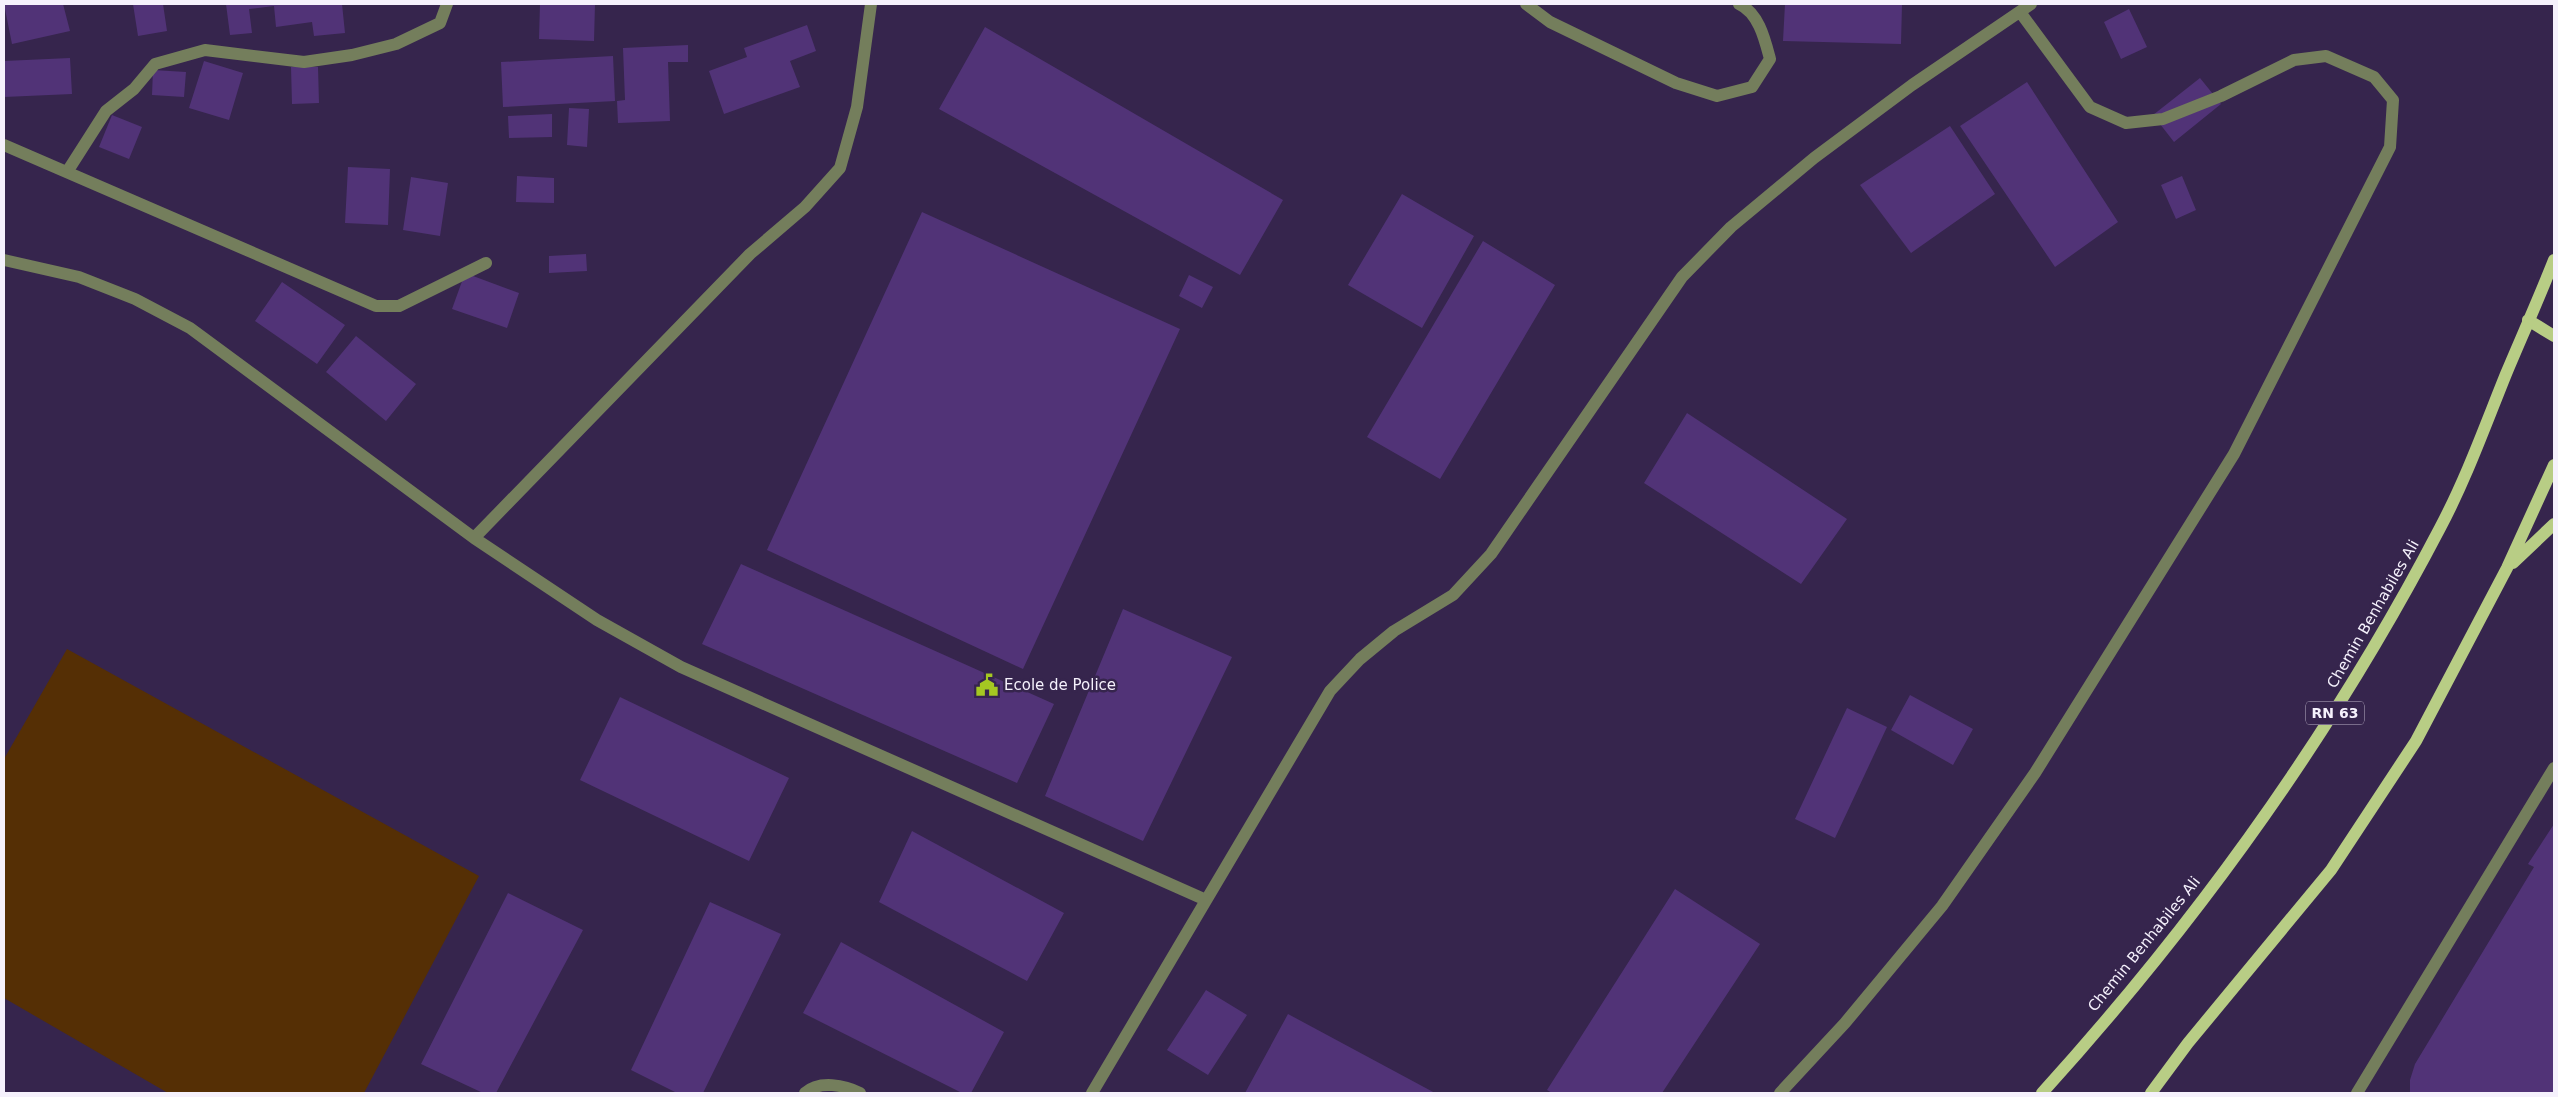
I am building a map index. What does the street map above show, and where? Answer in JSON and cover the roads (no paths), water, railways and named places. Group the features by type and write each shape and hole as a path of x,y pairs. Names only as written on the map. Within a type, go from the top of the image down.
{"main road":[{"name":"RN 63","path":"2550,284 2554,260"},
{"name":"Chemin Benhabiles Ali","path":"2042,1093 2147,970 2258,826 2334,715 2440,528 2472,459 2528,320 2550,284"},
{"path":"2528,320 2554,336"},
{"path":"2151,1093 2188,1043 2331,870 2416,741 2507,568 2554,465"},
{"path":"2507,568 2554,524"}],"street":[{"path":"67,172 106,111 134,89 156,64 205,50 304,62 352,55 396,44 440,23 447,4"},
{"path":"474,538 750,254 805,206 840,168 857,107 871,4"},
{"path":"1526,4 1550,22 1610,52 1676,83 1717,96 1752,87 1770,59 1762,30 1744,6 1739,4"},
{"path":"1092,1093 1330,691 1360,659 1394,632 1453,595 1492,554 1682,277 1731,227 1814,158 1912,86 2031,4"},
{"path":"1780,1093 1845,1023 1942,906 2035,773 2234,454 2390,147 2393,100 2374,77 2326,56 2294,60 2222,96 2162,119 2126,123 2090,107 2020,12"},
{"path":"4,145 376,306 399,306 486,263"},
{"path":"4,260 79,277 135,299 190,328 474,538 597,620 681,667 1206,900"},
{"path":"2357,1093 2554,768"},
{"path":"805,1093 809,1089 828,1084 860,1093"}],"place":[{"name":"Ecole de Police","path":"987,685"}]}
